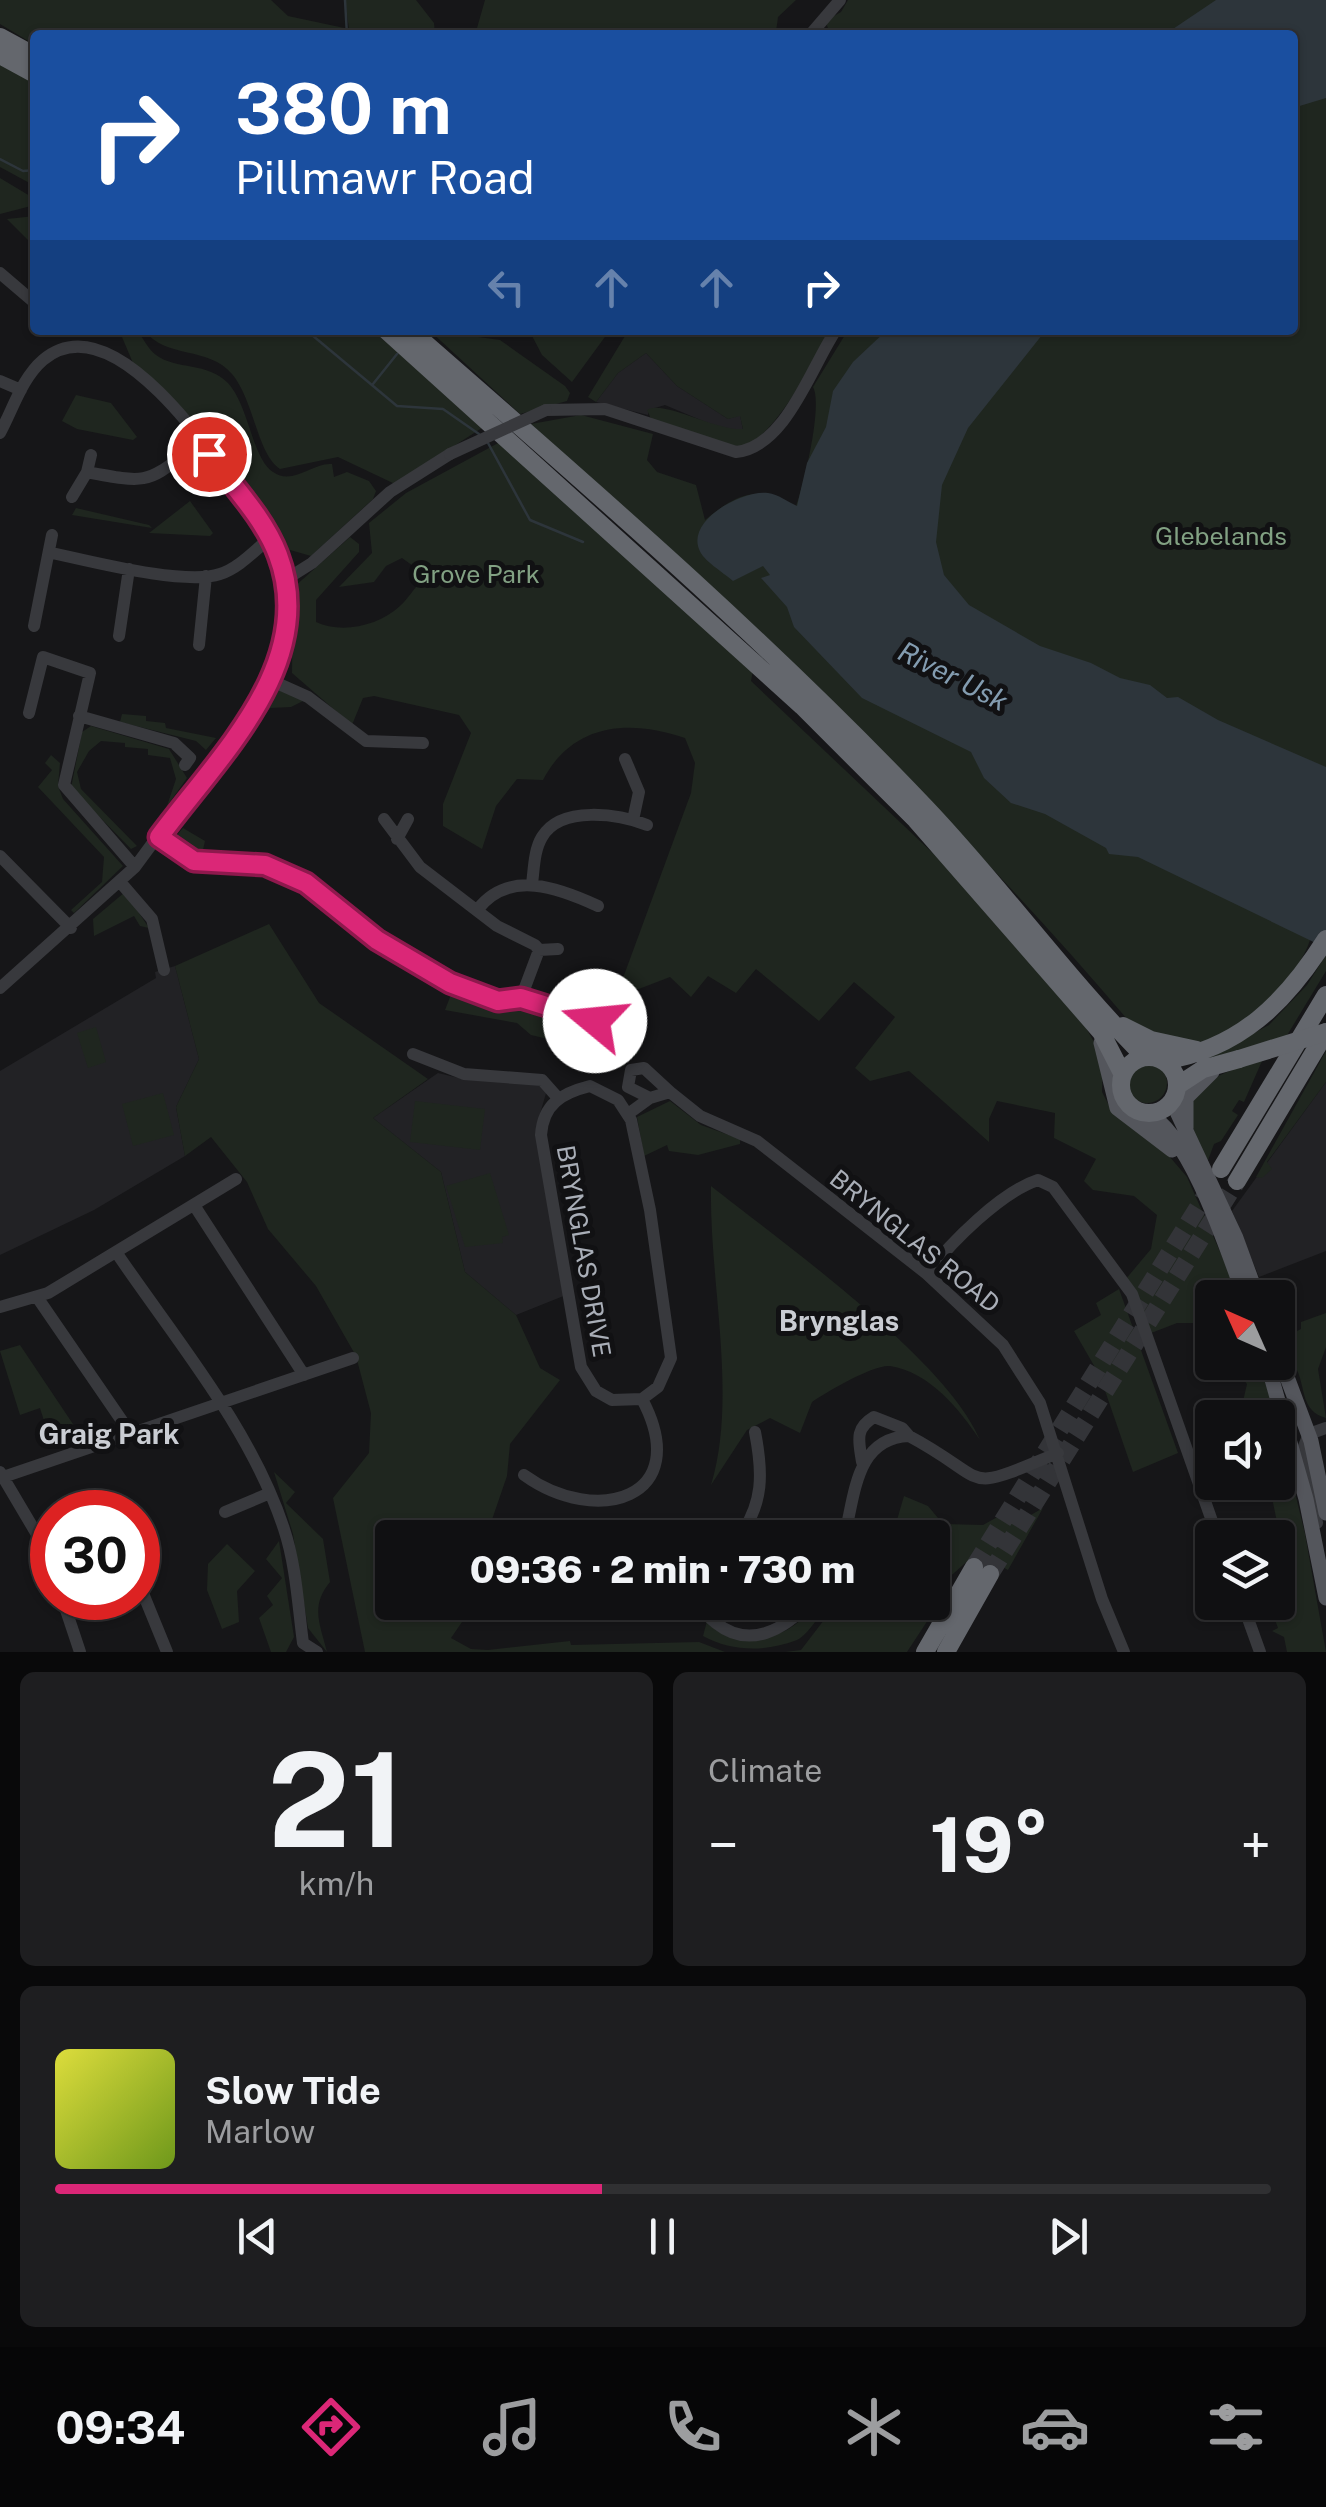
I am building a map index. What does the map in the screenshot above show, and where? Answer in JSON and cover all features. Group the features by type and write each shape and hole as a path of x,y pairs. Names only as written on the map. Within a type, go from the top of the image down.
{"highway":[{"path":"0,37 30,53"},
{"path":"0,54 30,71"},
{"path":"392,335 802,706 916,820 1096,1015 1174,1072 1174,1094"},
{"path":"416,335 702,591 926,808 1096,1015 1123,1075 1122,1090 1128,1103 1148,1113 1161,1110 1194,1073 1326,1032"},
{"path":"1123,1075 1132,1063 1209,1050 1228,1041 1288,994 1326,939"},
{"path":"1221,1169 1321,1002"},
{"path":"1096,1015 1138,1035 1184,1049 1209,1050"},
{"path":"1237,1182 1326,1032"},
{"path":"925,1652 982,1570 946,1652"}],"main road":[{"path":"1096,1015 1117,1108 1158,1135 1194,1176"},
{"path":"1188,1142 1186,1098 1204,1076 1232,1061"},
{"path":"1174,1094 1188,1142 1229,1222 1251,1280"},
{"path":"1148,1113 1164,1125 1194,1176 1237,1280"},
{"path":"1289,1380 1322,1458 1326,1512"},
{"path":"1295,1462 1326,1598"}],"street":[{"path":"814,30 840,0"},
{"path":"0,273 30,299"},
{"path":"59,335 62,348"},
{"path":"284,580 312,563 390,492 450,454 546,410 604,410 736,452 751,450 783,418 833,335"},
{"path":"0,432 21,390 42,360 62,348 81,347 132,365 165,395 270,538 289,608 286,647 270,680 159,837 121,883 0,988"},
{"path":"0,381 21,390"},
{"path":"87,472 139,482 154,476 200,443"},
{"path":"72,497 87,472 91,455"},
{"path":"34,626 52,553 52,535"},
{"path":"52,553 129,570 206,576 232,568 270,538"},
{"path":"120,636 129,570"},
{"path":"199,644 206,576"},
{"path":"29,713 43,657 90,673 64,785 135,868"},
{"path":"270,680 308,697 366,741 423,743"},
{"path":"79,716 174,744 190,758 185,765"},
{"path":"532,884 539,842 556,824 589,815 640,822 639,805 627,769"},
{"path":"384,819 420,866 538,950 558,949"},
{"path":"396,839 408,819"},
{"path":"159,837 194,861 265,865 288,874 377,940 448,982 498,1001 521,998 595,1021"},
{"path":"2,860 70,928"},
{"path":"121,883 152,919 164,970"},
{"path":"478,909 487,898 504,889 532,884 582,906 598,906"},
{"path":"521,998 538,950"},
{"path":"413,1054 464,1074 542,1080 558,1098 590,1086 618,1100 628,1114 650,1210 672,1358 658,1387 642,1399 657,1434 659,1454 648,1482 622,1500 591,1501 551,1490 524,1475"},
{"name":"BRYNGLAS ROAD","path":"650,1098 628,1087 631,1070 644,1068 717,1125 757,1141 927,1274 1003,1345 1040,1403 1088,1556 1124,1652"},
{"path":"628,1114 650,1098 670,1092"},
{"name":"BRYNGLAS DRIVE","path":"558,1098 544,1115 541,1135 578,1359 596,1392 612,1400 642,1399"},
{"path":"0,1307 38,1297 236,1179"},
{"path":"927,1274 957,1238 1020,1190 1038,1180 1053,1188 1132,1294 1212,1520"},
{"path":"194,1205 304,1374"},
{"path":"116,1252 218,1403 270,1492 290,1552 298,1648 317,1652"},
{"path":"38,1297 130,1434"},
{"path":"30,1520 1,1476 353,1358"},
{"path":"1291,1380 1308,1414 1326,1427 1313,1438 1320,1561"},
{"path":"848,1520 862,1462 857,1438 862,1424 874,1417 902,1428 972,1480 1005,1478 1058,1453"},
{"path":"752,1520 761,1490 755,1432"},
{"path":"862,1462 883,1442 909,1436"},
{"path":"224,1512 270,1492"},
{"path":"69,1620 80,1652"},
{"path":"154,1620 167,1652"},
{"path":"715,1620 734,1634 761,1636 793,1620"},
{"path":"1248,1620 1260,1652"}],"shaded area":[{"path":"646,353 677,386 728,419 740,415 743,430 722,429 665,405 648,410 648,415 596,402 618,373"},
{"path":"175,966 199,1059 176,1107 185,1156 94,1210 0,1255 0,1071 156,978 155,972"},
{"path":"438,1073 463,1079 536,1084 547,1090 539,1117 566,1295 516,1315 465,1272 441,1172 373,1118"},
{"path":"1326,1082 1326,1251 1259,1277 1232,1211"}],"green space":[{"path":"0,0 271,0 288,16 349,29 345,0 416,0 434,23 435,30 30,30 30,42 0,24"},
{"path":"485,0 796,0 778,17 776,30 476,30"},
{"path":"848,0 1274,0 1229,30 829,30 825,21 841,12"},
{"name":"Glebelands","path":"1326,45 1326,818 936,649 915,440 986,335 1298,335 1298,53"},
{"path":"0,63 30,81 30,183 0,167"},
{"path":"0,178 30,196 30,206 0,214"},
{"path":"30,217 30,242 7,219"},
{"path":"121,335 140,335 164,360 220,376 235,393 260,455 273,472 288,476 332,464 334,477 347,472 369,481 376,491 373,499 311,556 280,547 133,363"},
{"path":"149,335 378,335 485,426 395,484 338,457 280,469 266,451 246,398 232,374 212,359"},
{"path":"434,335 500,340 570,393 567,401 520,414"},
{"path":"532,335 606,335 572,382 542,355"},
{"path":"829,335 777,418 763,434 734,448 652,421 647,410 654,408 743,429 740,416 728,419 677,386 646,353 618,373 596,402 588,397 625,336"},
{"path":"845,335 916,335 766,569 1326,948 1310,940 1275,994 1236,1026 1195,1043 1176,1043 1127,1019 986,862 839,712 531,424 581,415 653,434 647,460 657,472 696,485 705,520 728,503 748,495 770,496 796,506 814,427 813,387"},
{"path":"76,395 111,403 137,437 133,440 77,429 62,421"},
{"name":"Grove Park","path":"500,442 753,670 751,681 940,860 1085,1026 1103,1058 1102,1092 1113,1113 1157,1142 1187,1177 1233,1280 1195,1280 1195,1323 1177,1323 1146,1335 1125,1280 1151,1249 1157,1215 1134,1196 1093,1190 1084,1181 1096,1159 1054,1138 1055,1113 997,1101 989,1119 989,1142 909,1071 870,1081 855,1068 895,1017 854,982 819,1021 756,969 736,993 708,976 691,997 670,977 631,992 623,978 691,793 695,763 685,738 623,728 586,737 555,761 543,780 517,779 496,806 482,849 443,826 443,804 471,733 459,715 374,696 363,698 352,725 292,673 293,588 350,537 359,544 359,552 316,600 316,622 348,627 382,619 422,581 415,575 416,568 402,558 386,566 374,582 339,587 372,553 369,523 406,493"},
{"path":"190,501 213,533 210,536 149,533"},
{"path":"76,508 149,525 152,528 72,515"},
{"path":"270,689 287,691 303,701 291,707 270,708 213,784 207,785 207,779"},
{"path":"122,714 146,716 146,721 165,723 166,728 216,738 206,750 196,741 120,722"},
{"path":"91,726 169,749 187,778 167,806 176,779 170,758 148,755 148,749 125,747 125,743 101,741 89,751 77,772 81,789 137,846 131,849 71,788 82,732"},
{"path":"51,755 60,763 58,786 63,799 123,866 74,913 71,910 102,882 104,857 38,787 52,770 45,763"},
{"path":"183,828 205,841 202,854 185,854 171,842"},
{"path":"125,892 149,928 140,926 134,916 94,936 93,919"},
{"path":"269,924 319,1003 428,1079 373,1118 441,1172 465,1272 516,1315 540,1368 560,1380 510,1444 507,1476 492,1520 375,1520 375,1620 463,1620 451,1638 471,1649 570,1641 571,1645 699,1642 725,1652 365,1652 333,1498 369,1453 371,1413 356,1356 316,1286 268,1229 247,1182 211,1137 185,1156 176,1107 199,1059 175,966"},
{"path":"1326,955 1326,971 1286,1037 1191,1066 1269,1025 1307,985"},
{"path":"452,992 494,1007 529,1005 596,1031 626,1050 640,1051 622,1067 594,1055 590,1033 582,1030 569,1044 531,1035 517,1023 445,1010"},
{"path":"96,1027 106,1062 88,1068 77,1033"},
{"path":"1326,1051 1326,1082 1267,1162 1272,1169 1262,1178 1256,1177"},
{"path":"1262,1061 1244,1102 1239,1100 1232,1111 1238,1115 1221,1141 1214,1144 1207,1163 1191,1122 1197,1094 1222,1075"},
{"path":"1147,1063 1161,1069 1167,1083 1161,1097 1147,1103 1133,1097 1127,1083 1133,1069"},
{"path":"163,1093 174,1135 133,1146 122,1104"},
{"path":"415,1101 485,1109 480,1150 410,1142"},
{"path":"670,1101 701,1125 740,1139 740,1144 698,1155 669,1151 667,1145 644,1156 637,1117"},
{"path":"490,1173 509,1235 502,1237 503,1243 465,1247 446,1186"},
{"path":"711,1186 819,1270 899,1339 962,1408 980,1440 931,1384 905,1370 883,1367 812,1402 800,1433 770,1418 747,1430 711,1485 719,1451 722,1377"},
{"path":"1119,1289 1178,1453 1133,1472 1100,1376 1074,1331 1101,1315 1096,1303"},
{"path":"1326,1313 1326,1347 1318,1369 1326,1418 1308,1405 1295,1367 1295,1332 1301,1329 1301,1322"},
{"path":"20,1345 85,1443 71,1447 68,1438 51,1443 40,1408 20,1415 0,1351"},
{"path":"1244,1380 1264,1380 1271,1400 1243,1400 1247,1384"},
{"path":"274,1472 295,1492 286,1503 323,1539 330,1582 320,1599 318,1616 327,1652 308,1628 293,1534"},
{"path":"1295,1493 1326,1652 1287,1652 1284,1637 1272,1631 1278,1628 1275,1620 1295,1620 1295,1520 1277,1520 1272,1500 1295,1500"},
{"path":"904,1496 928,1506 940,1520 897,1520"},
{"path":"1043,1508 1008,1570 989,1560 980,1567 972,1557 950,1577 950,1524 983,1525 1001,1515 1029,1516"},
{"path":"279,1541 294,1637 286,1652 271,1652 259,1618 273,1605 267,1596 282,1578 266,1559"},
{"path":"227,1544 255,1571 237,1591 239,1622 222,1629 207,1590 208,1564"},
{"path":"801,1620 816,1620 797,1640 761,1648 737,1647 703,1636 707,1621 767,1636 791,1628"},
{"path":"824,1620 928,1620 907,1652 785,1652 801,1650"}],"water":[{"path":"1216,0 1326,0 1326,98 1298,106 1298,30 1171,30"},
{"name":"River Usk","path":"882,335 1042,335 968,428 942,485 936,542 944,575 969,605 1040,646 1091,663 1120,678 1150,685 1167,698 1178,697 1218,720 1326,767 1326,948 1138,857 1109,854 1106,848 1045,814 1011,803 984,778 971,752 862,698 794,627 787,607 761,578 770,575 763,566 733,581 701,553 701,527 733,501 768,493 797,506 807,463 826,427 833,391 853,362"}],"waterway":[{"path":"345,0 347,30"},
{"path":"0,159 23,171 30,170"},
{"path":"312,335 397,406 443,409 479,434"},
{"path":"373,384 397,354"},
{"path":"488,443 530,520 583,542"}],"tunnel":[{"path":"990,1574 1237,1181"},
{"path":"974,1567 1212,1185"}],"district":[{"name":"Brynglas","path":"839,1321"},
{"name":"Graig Park","path":"109,1434"}],"route":[{"path":"209,454 270,538 279,557 289,608 286,647 263,693 159,837 184,858 265,865 306,883 377,940 450,983 498,1001 521,998 595,1021"}]}
